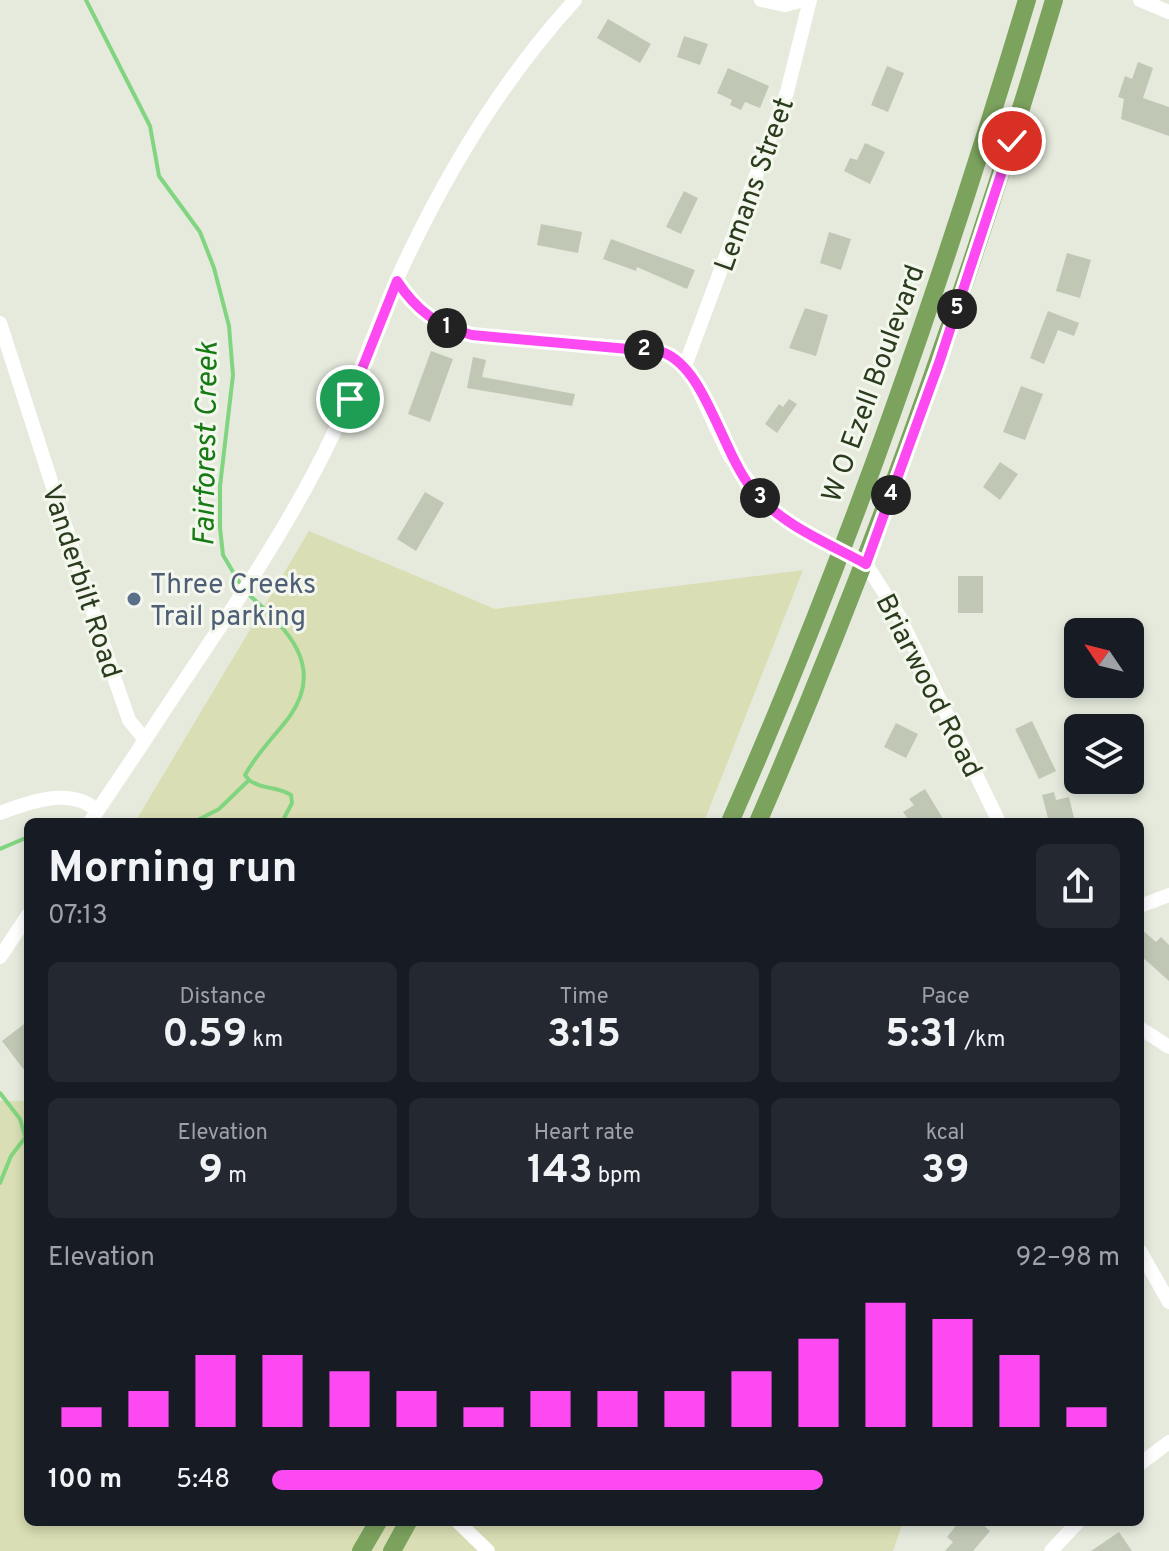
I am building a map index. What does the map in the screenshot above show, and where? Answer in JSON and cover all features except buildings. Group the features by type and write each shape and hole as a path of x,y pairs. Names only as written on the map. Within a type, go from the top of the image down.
{"main road":[{"name":"W O Ezell Boulevard","path":"732,818 841,551 914,354 974,177 1027,0"},
{"name":"W O Ezell Boulevard","path":"760,818 866,564 968,277 1054,0"},
{"path":"745,788 770,794"},
{"path":"361,1551 376,1526"},
{"path":"392,1551 406,1526"}],"street":[{"path":"0,813 41,800 62,798 80,800 94,816 303,494 335,431 397,281 440,191 469,141 545,33 575,0"},
{"path":"761,0 785,5 803,0"},
{"name":"Lemans Street","path":"685,366 787,92 810,0"},
{"path":"1140,0 1169,12"},
{"path":"397,281 419,310 453,330 486,336 653,350 671,355 685,366"},
{"name":"Vanderbilt Road","path":"0,323 119,693 129,720 145,740"},
{"name":"Briarwood Road","path":"685,366 705,399 729,455 753,490 782,518 866,564 899,616 997,818"},
{"path":"1144,904 1169,895"},
{"path":"0,957 24,926"},
{"path":"1144,1031 1169,1047"},
{"path":"1144,1258 1169,1302"},
{"path":"1144,1461 1169,1442"},
{"path":"462,1526 488,1551"},
{"path":"1051,1551 1074,1526"}],"green space":[{"path":"309,531 495,609 803,570 706,818 137,818"},
{"path":"0,1101 24,1101 24,1526 902,1526 893,1551 0,1551"}],"waterway":[{"name":"Fairforest Creek","path":"86,0 150,126 159,176 200,232 214,268 229,326 233,375 220,486 220,528 223,555 239,582"},
{"name":"Fairforest Creek","path":"246,592 286,632 302,662 304,679 300,697 290,716 245,775 249,780"},
{"path":"249,780 291,795 292,803 284,818"},
{"name":"Fairforest Creek","path":"202,818 219,809 249,780"},
{"name":"Fairforest Creek","path":"0,849 24,839"},
{"path":"0,1093 20,1119 24,1133"},
{"path":"0,1183 11,1156 24,1139"}],"place":[{"name":"Three Creeks Trail parking","path":"134,599"}],"route":[{"path":"350,399 397,281 419,310 453,330 472,335 662,352 671,355 690,372 729,455 767,505 782,518 866,564 939,363 1012,141"}]}
